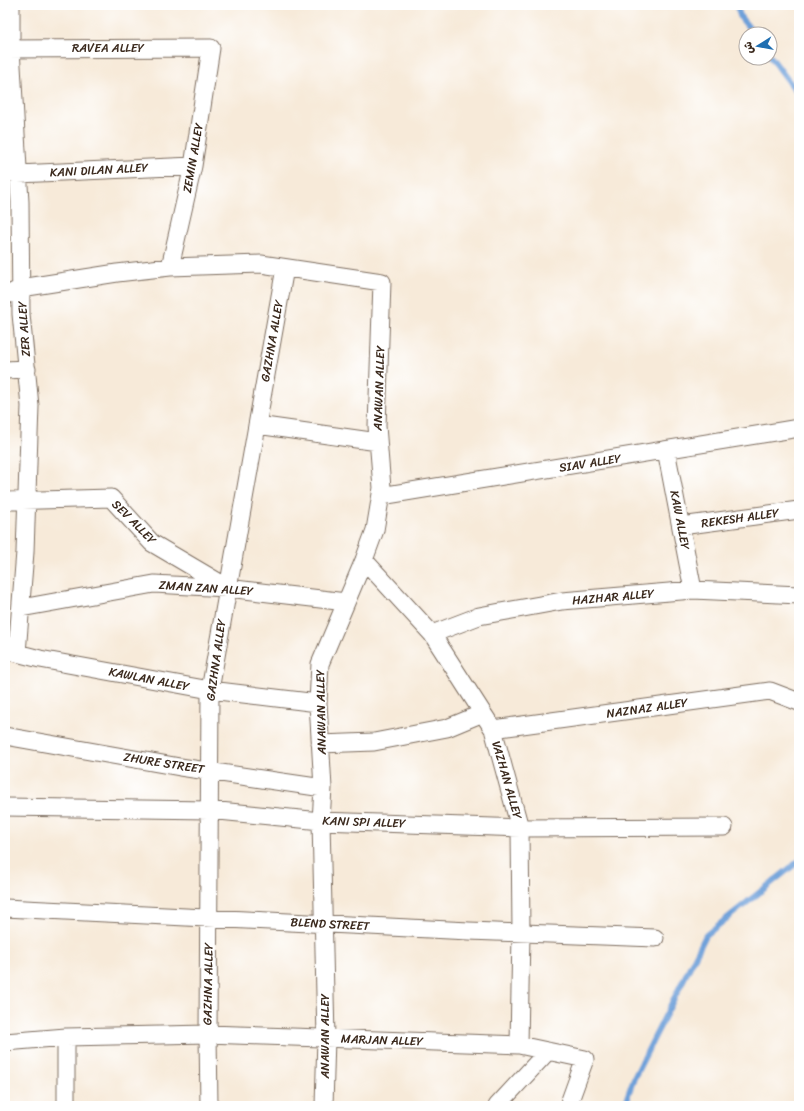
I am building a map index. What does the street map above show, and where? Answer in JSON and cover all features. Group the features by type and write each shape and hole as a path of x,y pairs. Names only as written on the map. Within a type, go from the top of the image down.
{"street":[{"name":"ZER ALLEY","path":"11,5 8,49 12,173 21,288 21,314 30,406 25,552 21,608 11,652"},
{"name":"RAVEA ALLEY","path":"8,49 211,48"},
{"name":"ZEMIN ALLEY","path":"170,267 192,166 211,48"},
{"name":"KANI DILAN ALLEY","path":"12,173 192,166"},
{"path":"5,296 21,288 170,267 261,264 285,268"},
{"name":"ANAWAN ALLEY","path":"285,268 382,282 376,426 382,488 381,496 375,530 364,560 320,664 318,703 323,788 321,821 326,1038 324,1106"},
{"name":"GAZHNA ALLEY","path":"209,1106 210,690 285,268"},
{"path":"5,370 27,369"},
{"path":"257,425 378,442"},
{"name":"SIAV ALLEY","path":"381,496 799,428"},
{"name":"KAW ALLEY","path":"666,450 693,590"},
{"name":"SEV ALLEY","path":"5,501 111,498 152,543 227,588"},
{"name":"REKESH ALLEY","path":"681,526 799,510"},
{"name":"VAZHAN ALLEY","path":"364,560 432,634 493,729 520,828 521,933 519,1045"},
{"name":"ZMAN ZAN ALLEY","path":"21,608 154,584 227,588 346,602"},
{"name":"HAZHAR ALLEY","path":"432,634 479,616 562,601 693,590 799,595"},
{"name":"KAWLAN ALLEY","path":"11,652 210,690 318,703"},
{"name":"NAZNAZ ALLEY","path":"493,729 770,691 799,702"},
{"path":"320,744 374,742 447,728 483,712"},
{"name":"ZHURE STREET","path":"5,736 210,771 323,788"},
{"name":"KANI SPI ALLEY","path":"5,807 210,810 321,821 520,828 724,827"},
{"name":"BLEND STREET","path":"5,908 323,924 655,938"},
{"name":"MARJAN ALLEY","path":"5,1042 66,1037 208,1034 519,1045 585,1059 568,1106"},
{"path":"66,1037 66,1106"},
{"path":"497,1106 548,1052"}],"waterway":[{"path":"736,5 741,18 748,26"},
{"path":"777,66 799,95"},
{"path":"624,1106 634,1078 706,935 799,861"}]}
